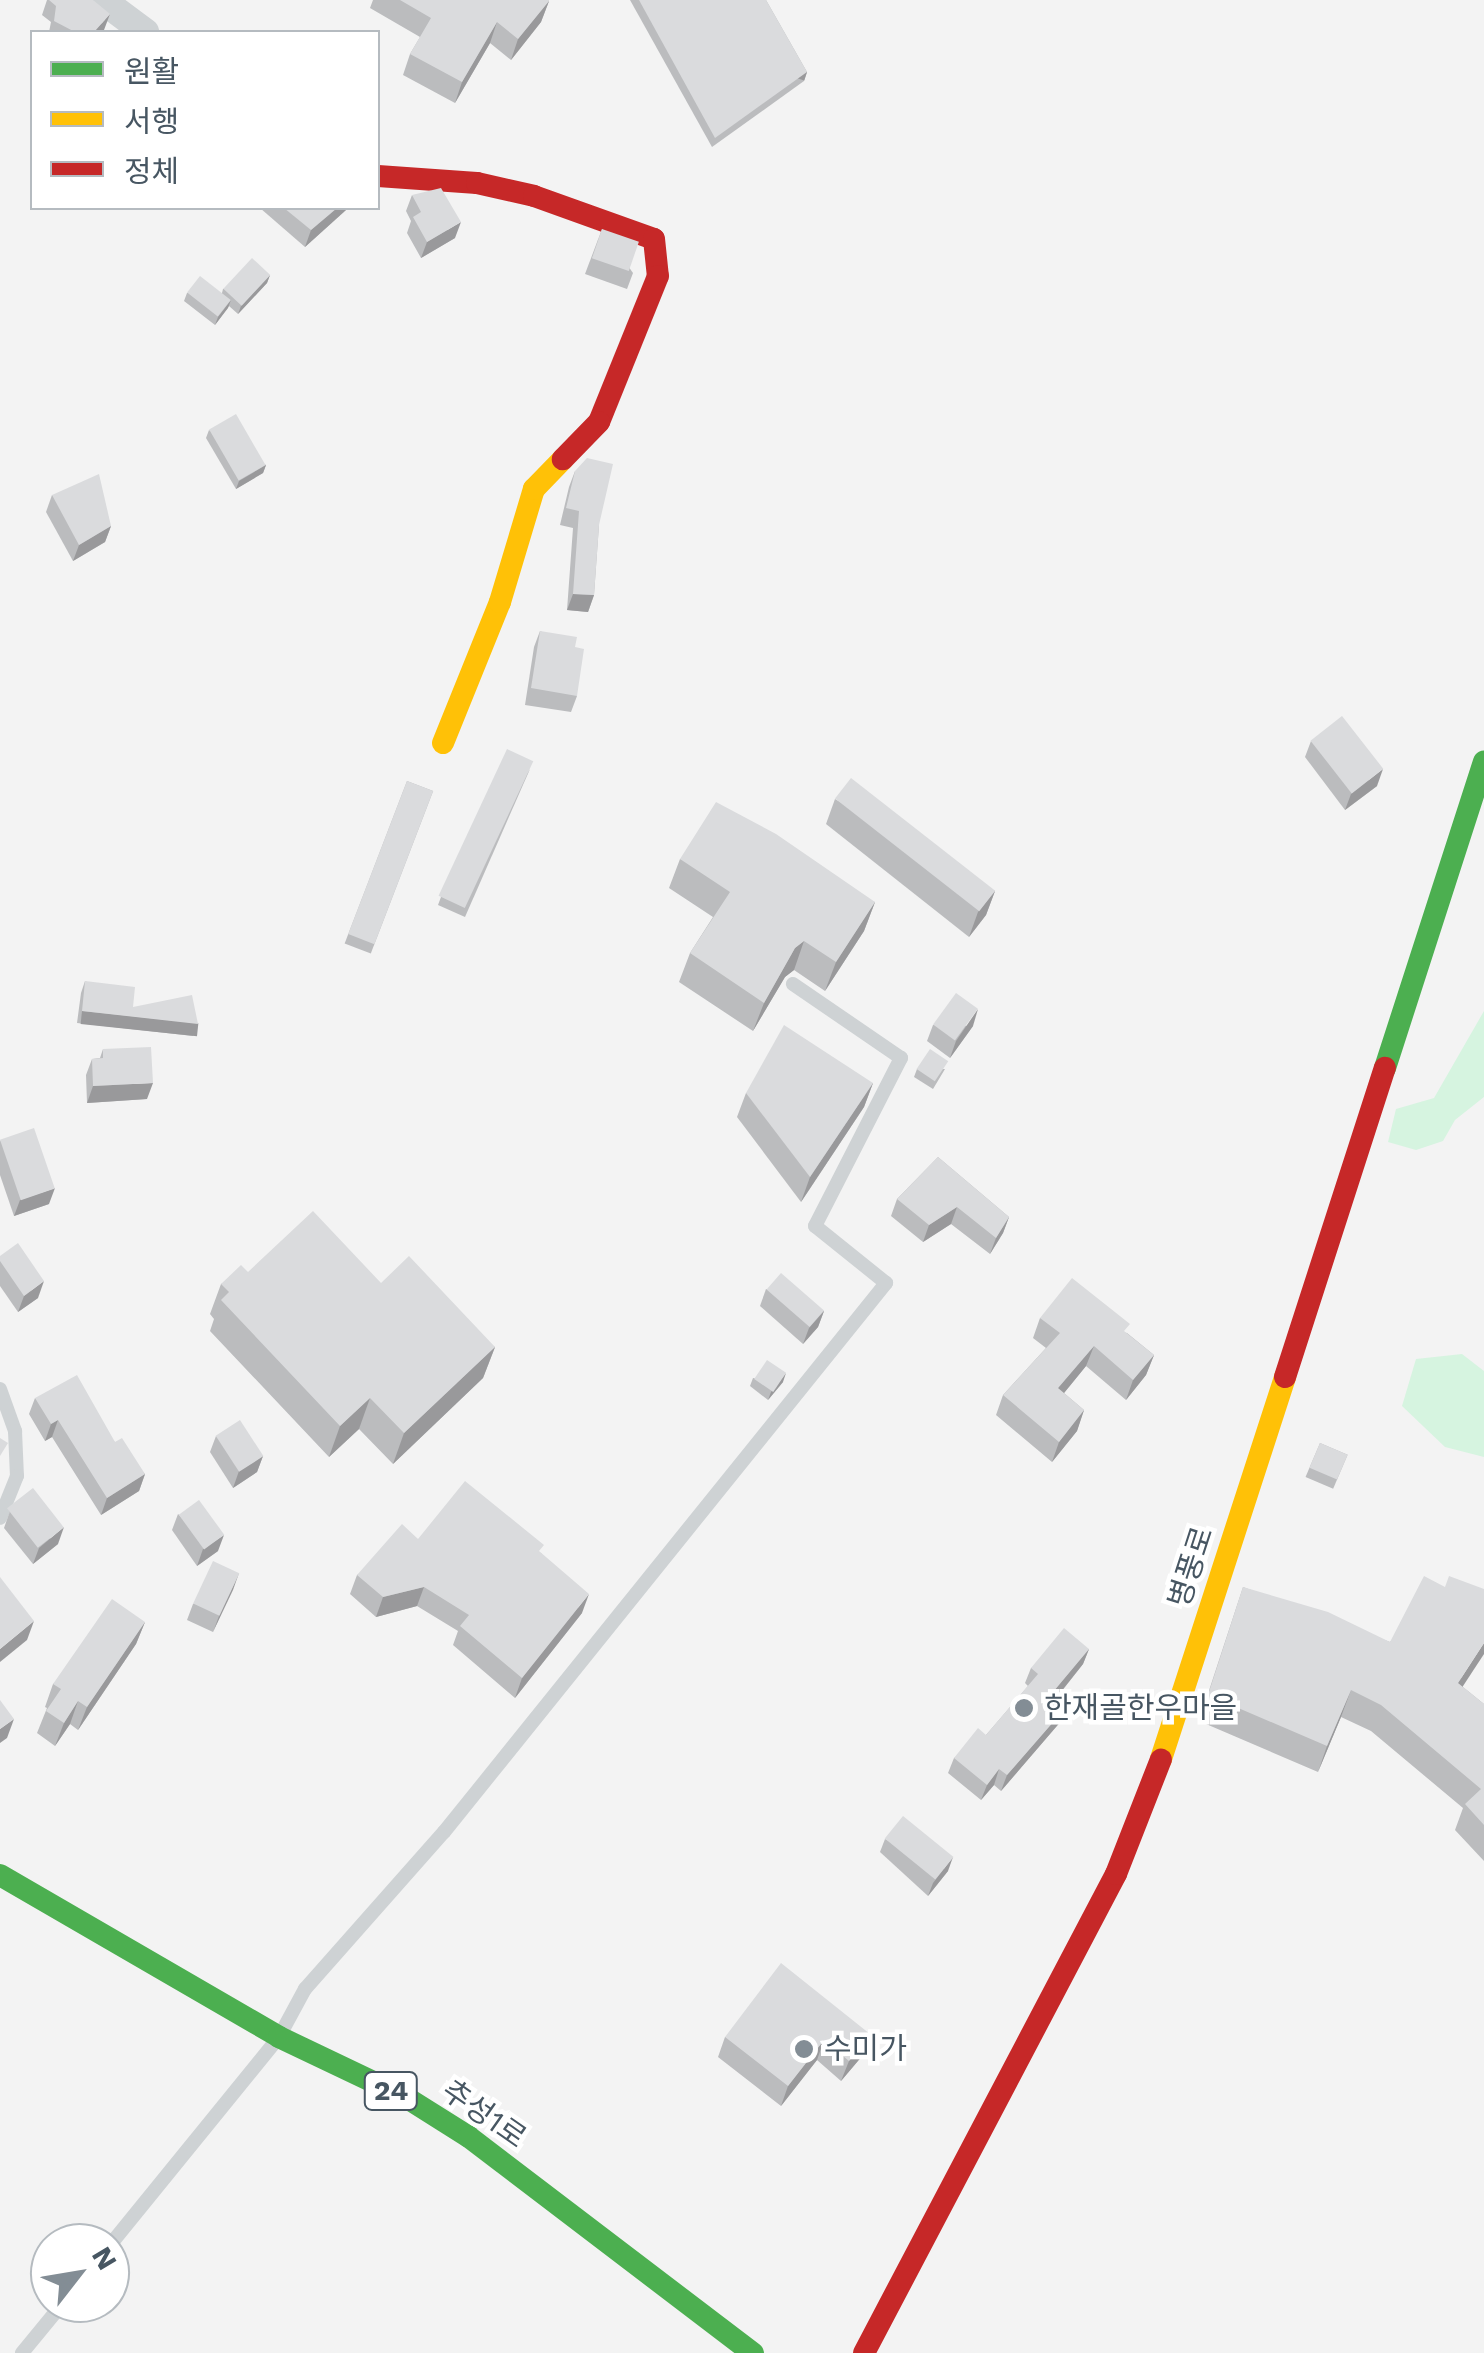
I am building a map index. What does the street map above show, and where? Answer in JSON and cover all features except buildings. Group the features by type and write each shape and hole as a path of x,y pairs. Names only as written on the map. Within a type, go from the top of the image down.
{"main road":[{"path":"380,176 477,183 534,196 654,240 657,254 658,276 598,422 534,489 500,602 443,743"},
{"name":"병풍로","path":"864,2353 1116,1874 1167,1742 1484,762"},
{"name":"추성1로","path":"0,1875 280,2037 407,2098 470,2137 752,2353"}],"street":[{"path":"102,0 141,30"}],"lane":[{"path":"128,2223 280,2037 305,1989 444,1832 886,1283 816,1226 901,1058 793,984"},
{"path":"0,1388 15,1430 17,1476 0,1518"},
{"path":"22,2353 47,2323"}],"green space":[{"path":"1484,1011 1484,1097 1455,1120 1443,1141 1416,1150 1388,1142 1396,1109 1434,1098"},
{"path":"1462,1354 1484,1371 1484,1457 1445,1447 1402,1406 1416,1359"}],"traffic: fast":[{"path":"1385,1068 1484,762"},
{"path":"0,1875 279,2037 407,2098 469,2137 753,2353"}],"traffic: slow":[{"path":"443,743 500,602 534,489 563,459"},
{"path":"1161,1759 1285,1377"}],"traffic: jam":[{"path":"380,176 477,183 534,196 654,239 658,276 599,422 563,459"},
{"path":"1285,1377 1385,1068"},
{"path":"864,2353 1116,1874 1161,1759"}],"place":[{"name":"한재골한우마을","path":"1024,1708"},
{"name":"수미가","path":"804,2049"}]}
